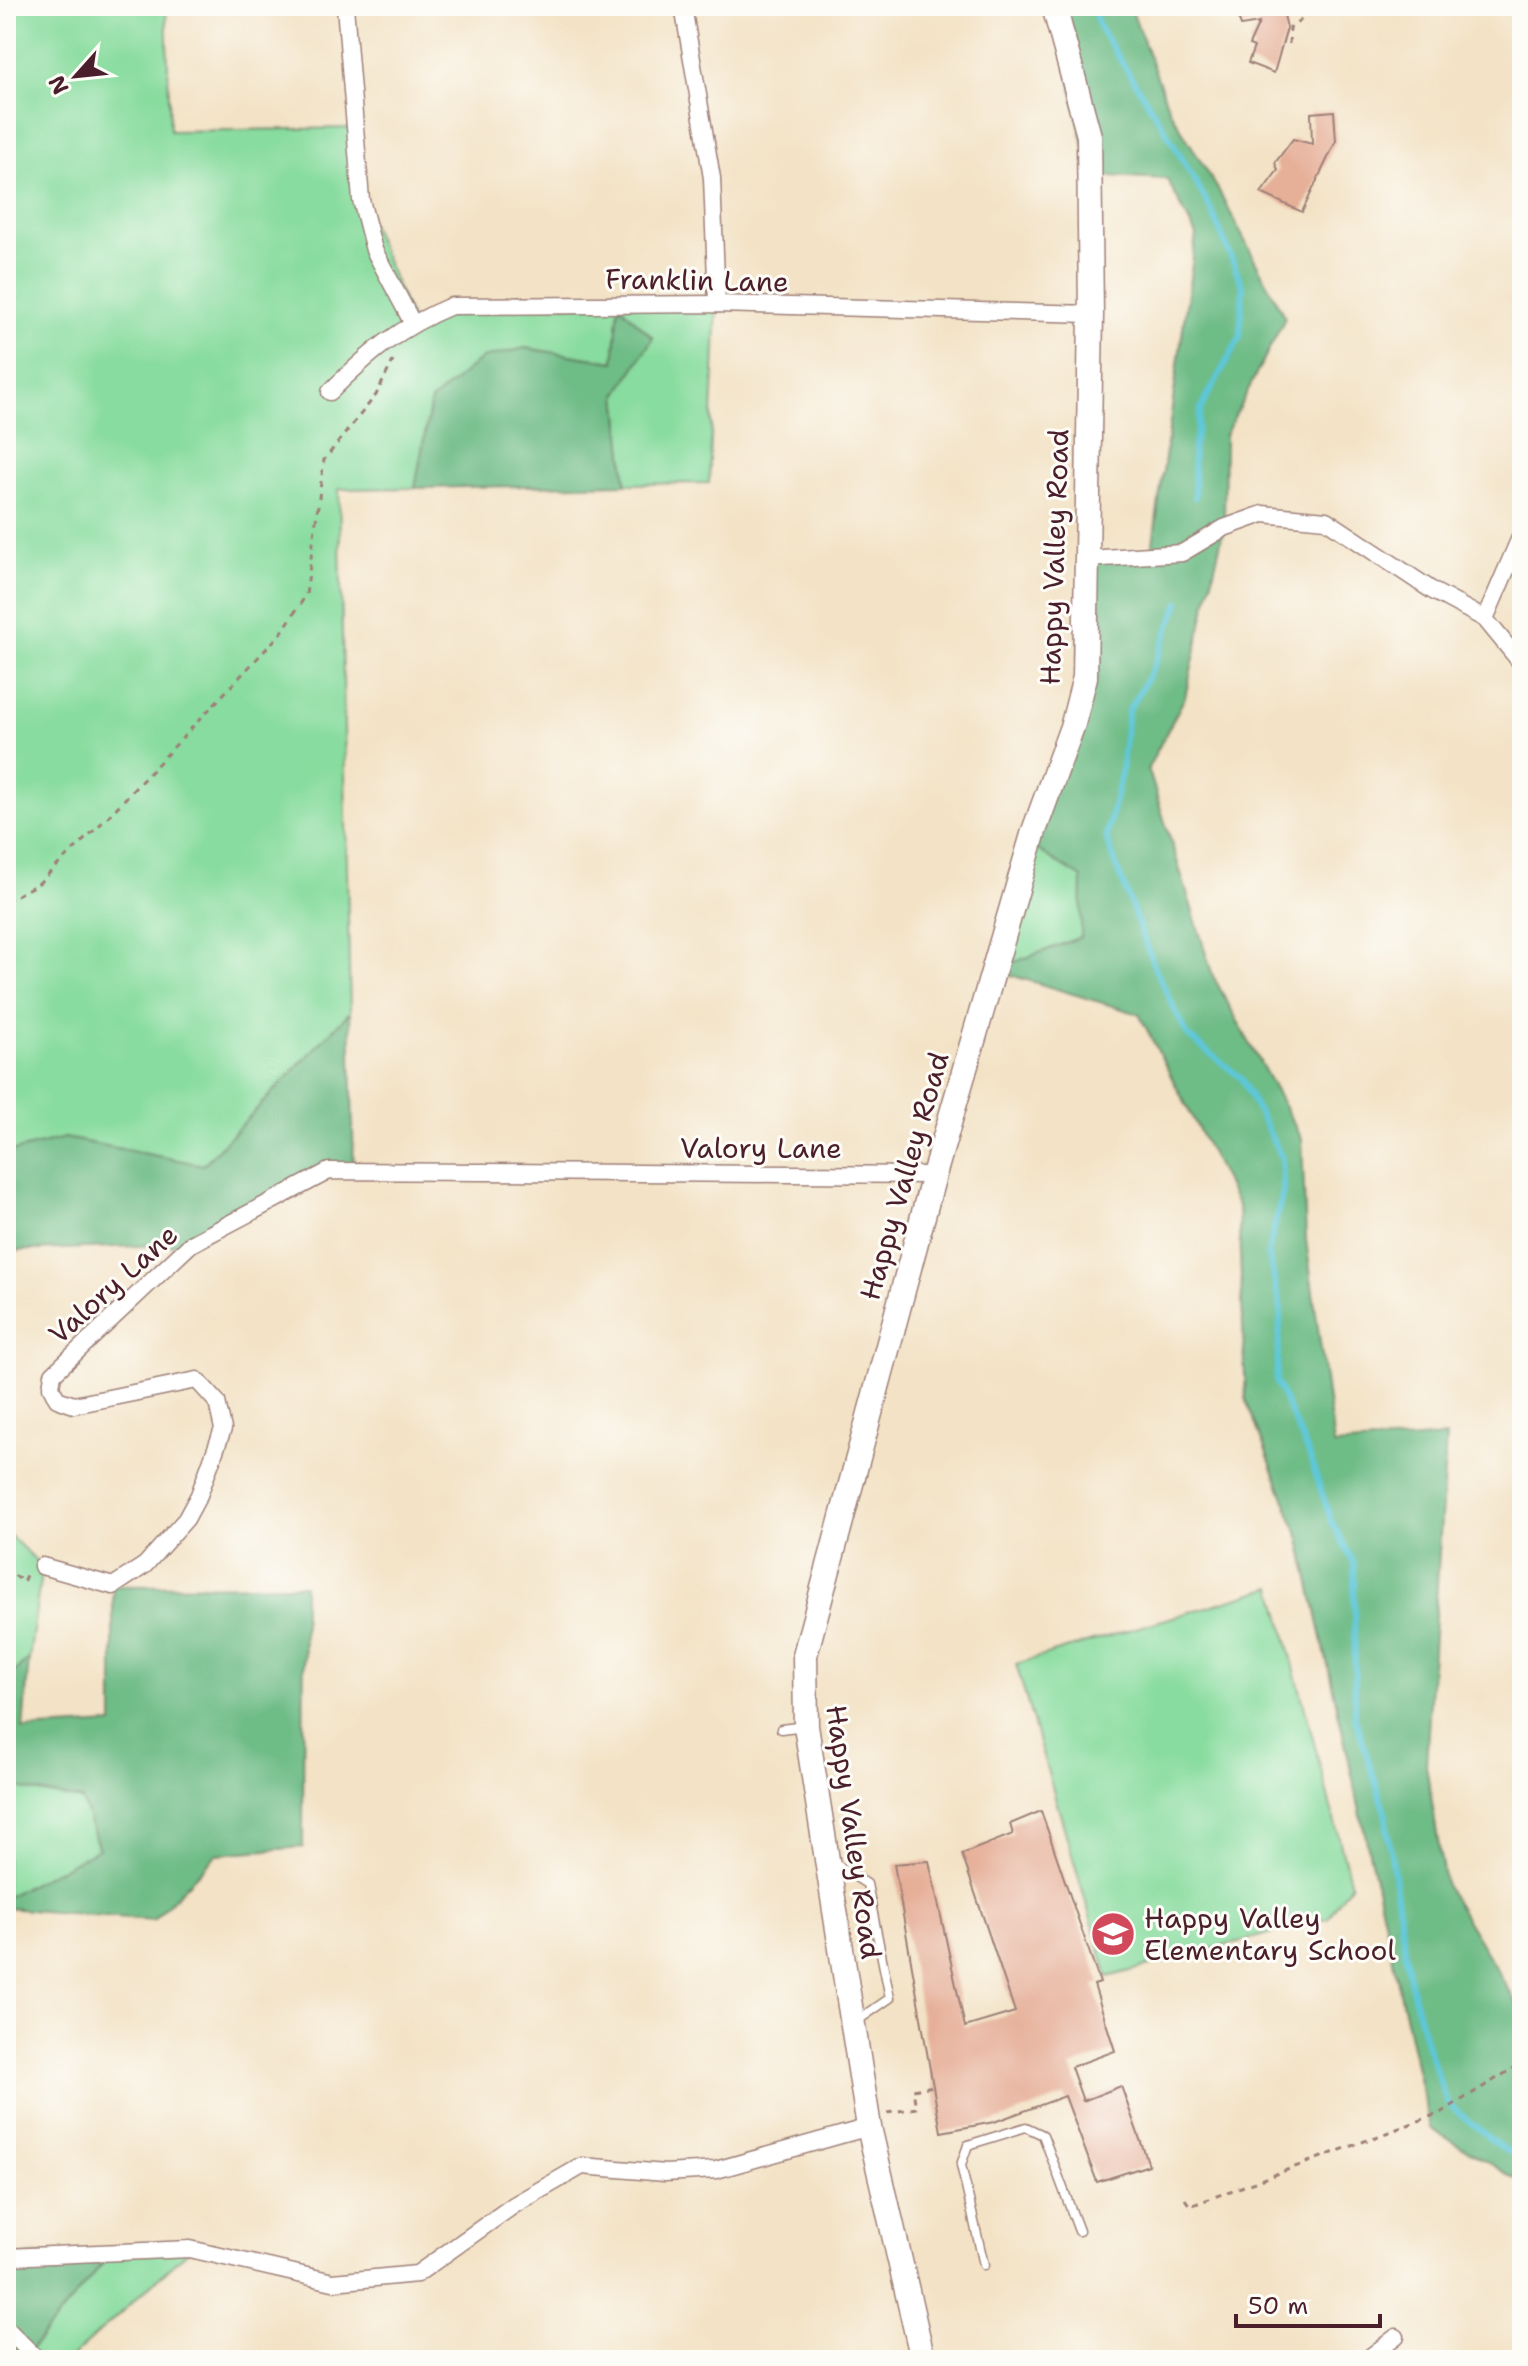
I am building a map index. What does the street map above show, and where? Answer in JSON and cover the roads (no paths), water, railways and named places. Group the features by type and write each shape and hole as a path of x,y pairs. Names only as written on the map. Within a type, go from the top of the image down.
{"street":[{"path":"345,6 361,200 374,250 412,322"},
{"path":"683,6 712,178 717,304"},
{"name":"Happy Valley Road","path":"923,2360 868,2122 806,1726 805,1655 934,1175 1034,831 1073,724 1085,677 1091,314 1089,136 1054,6"},
{"name":"Franklin Lane","path":"330,392 362,359 412,322 451,306 717,304 1091,314"},
{"path":"1087,559 1182,553 1224,528 1263,514 1326,520 1433,591 1485,619 1522,664"},
{"path":"1485,619 1522,533"},
{"name":"Valory Lane","path":"42,1566 113,1586 145,1565 186,1519 223,1429 217,1402 197,1380 74,1405 57,1399 51,1387 53,1374 191,1244 329,1171 934,1175"},
{"path":"6,2257 190,2249 333,2282 417,2274 514,2205 582,2166 665,2173 716,2170 868,2122"},
{"path":"6,2328 38,2360"},
{"path":"1366,2360 1396,2337"}],"lane":[{"path":"781,1729 806,1726"},
{"path":"827,1859 867,1884 890,1998 853,2024"},
{"path":"984,2265 961,2165 968,2145 1026,2127 1043,2135 1079,2231"}],"waterway":[{"path":"1093,6 1099,27 1166,131 1212,211 1243,287 1240,337 1201,408 1193,451 1195,497"},
{"path":"1179,603 1153,668 1128,711 1121,773 1106,838 1155,969 1188,1036 1241,1078 1282,1158 1283,1191 1268,1253 1281,1309 1276,1382 1308,1452 1331,1520 1354,1564 1355,1718 1385,1812 1408,1973 1427,2047 1448,2104 1503,2149 1522,2157"}],"place":[{"name":"Happy Valley Elementary School","path":"1113,1934"}]}
